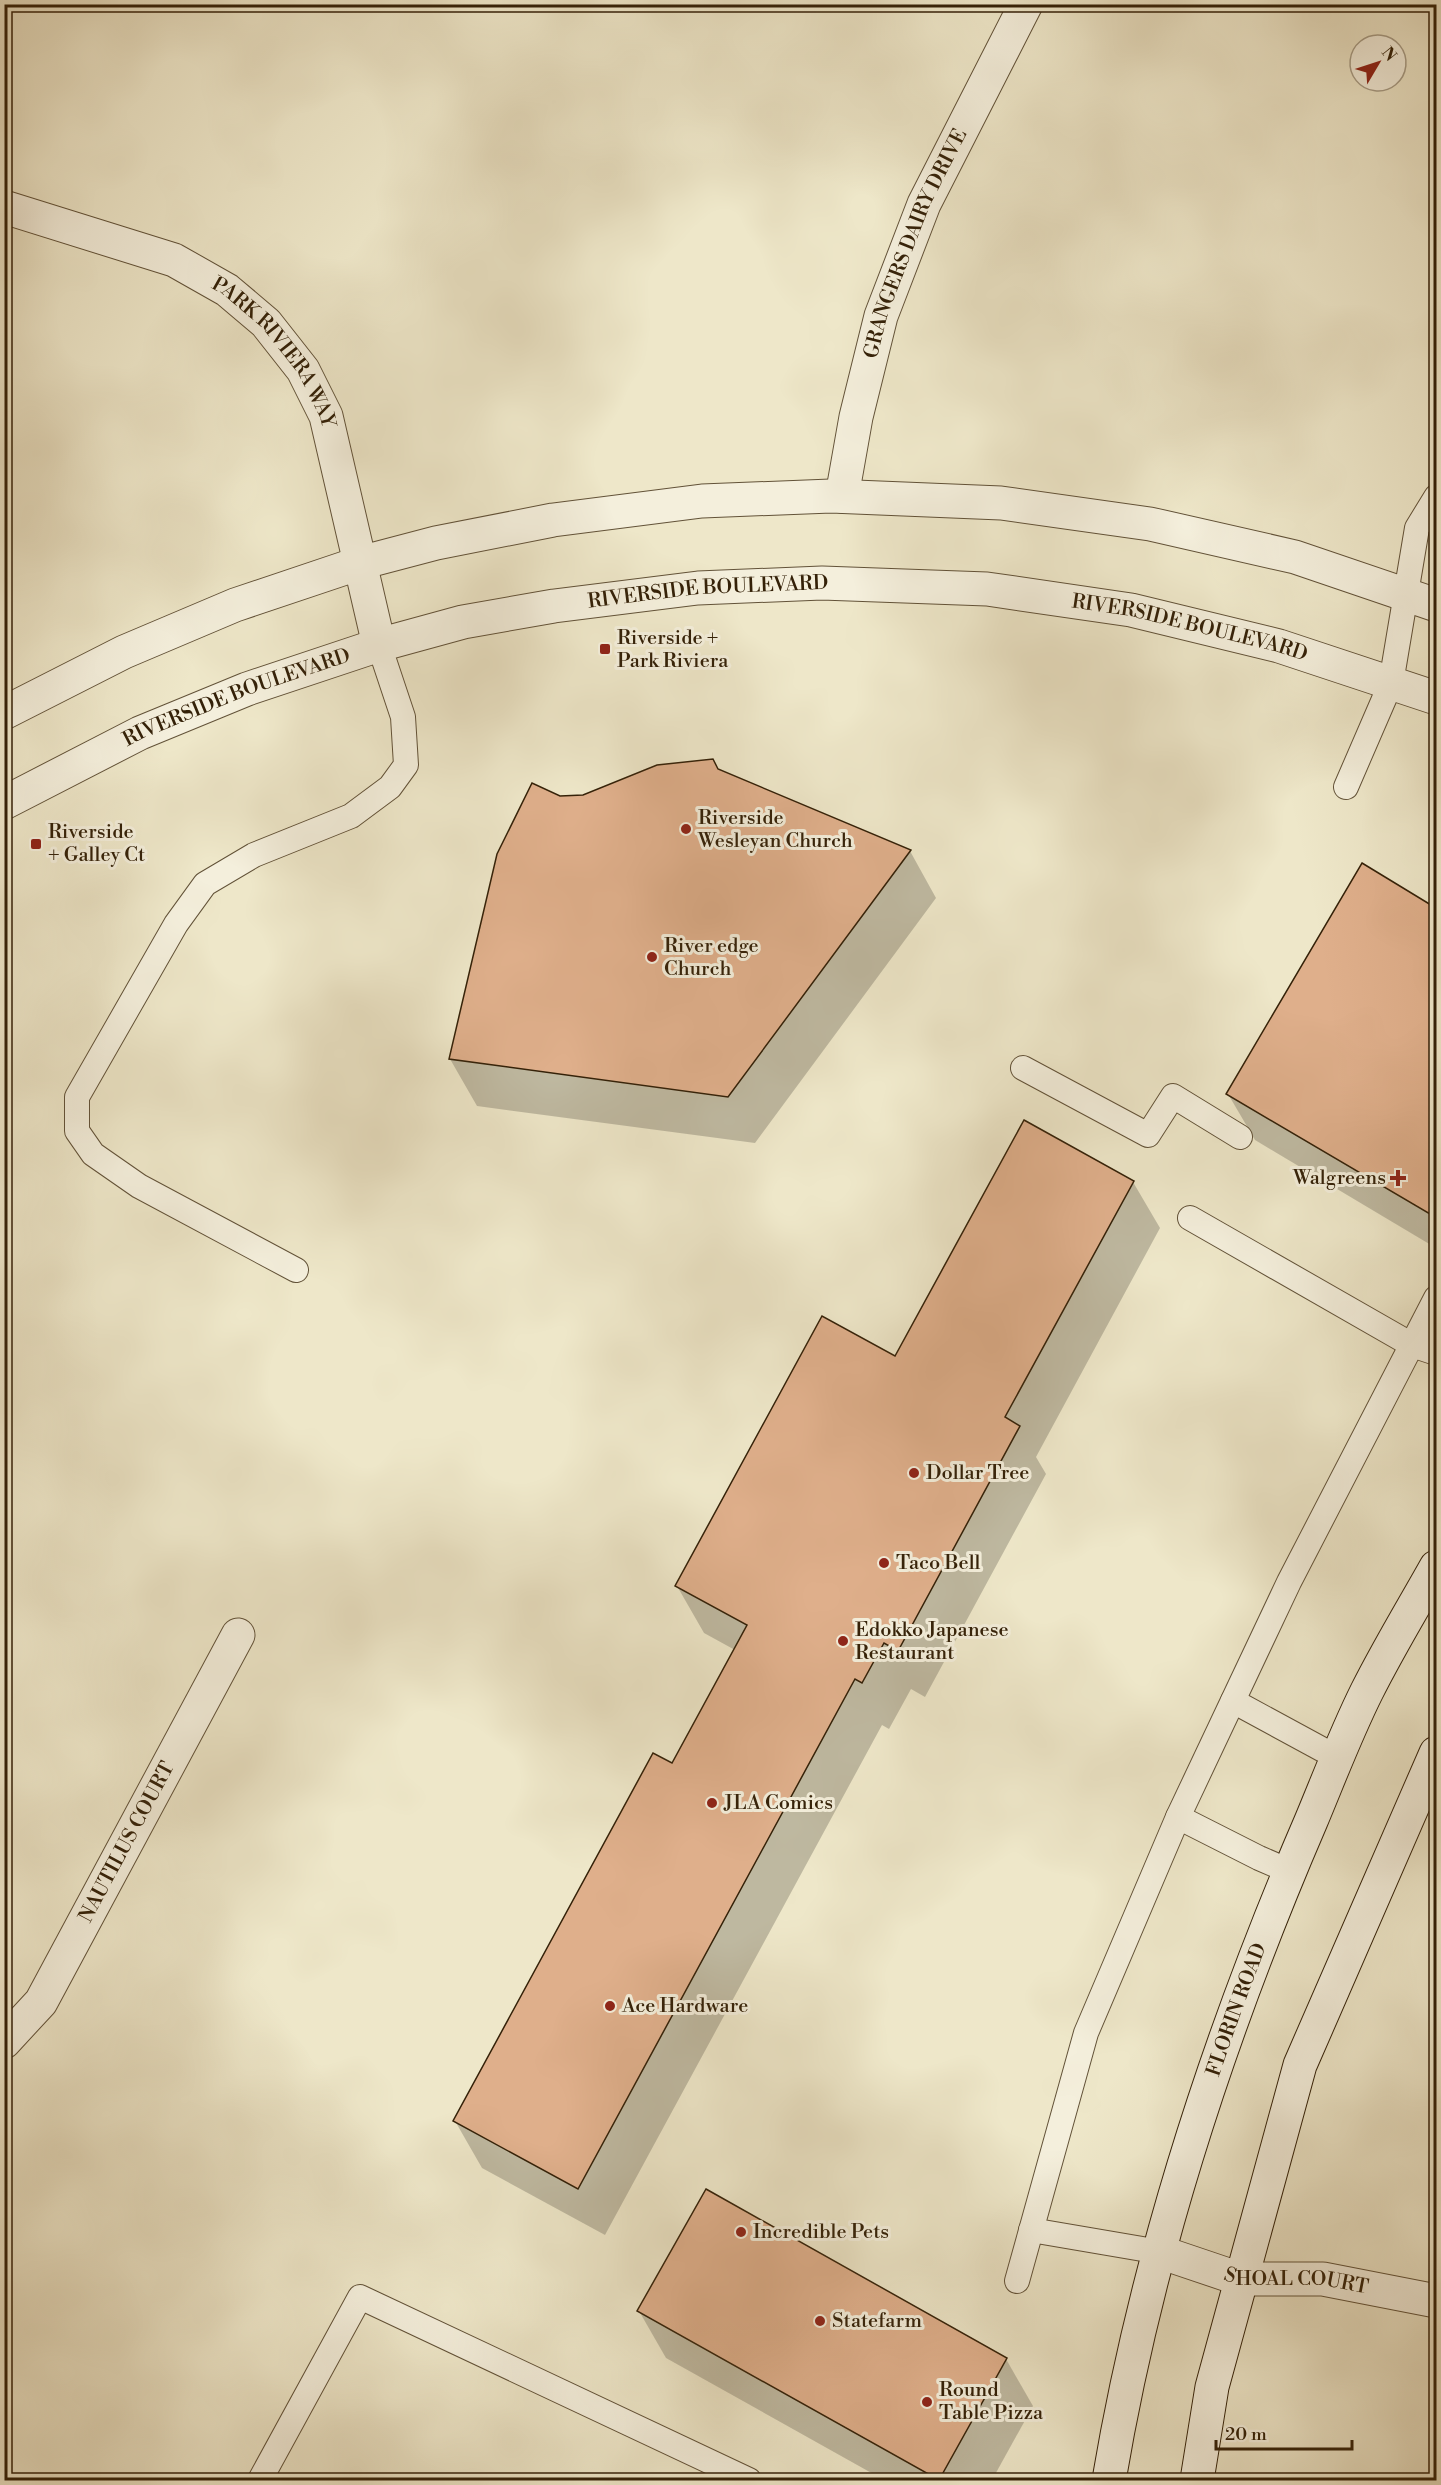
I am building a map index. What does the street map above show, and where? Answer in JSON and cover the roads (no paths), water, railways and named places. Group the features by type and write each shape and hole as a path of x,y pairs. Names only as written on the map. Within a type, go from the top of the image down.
{"street":[{"name":"GRANGERS DAIRY DRIVE","path":"842,496 856,417 881,316 924,204 1026,4"},
{"name":"PARK RIVIERA WAY","path":"4,207 174,260 227,290 266,323 303,370 326,416 379,645"},
{"path":"4,713 124,652 235,605 360,563 436,543 553,520 702,501 842,496 1001,503 1150,524 1295,557 1437,605"},
{"name":"RIVERSIDE BOULEVARD","path":"4,803 161,724 264,682 379,645 463,622 554,606 698,588 822,582 877,584 987,590 1131,610 1280,646 1437,698"},
{"name":"FLORIN ROAD","path":"1108,2481 1138,2328 1224,2042 1289,1870 1367,1691 1437,1567"},
{"name":"NAUTILUS COURT","path":"4,2042 41,2002 238,1635"},
{"path":"1197,2481 1212,2387 1300,2065 1437,1753"},
{"name":"SHOAL COURT","path":"1160,2252 1240,2279 1323,2279 1437,2301"}],"lane":[{"path":"1346,787 1391,683 1404,594 1417,528 1437,497"},
{"path":"296,1270 139,1186 93,1154 77,1131 77,1096 176,924 205,884 254,855 351,816 390,787 405,765 403,717 379,645"},
{"path":"1023,1068 1148,1135 1173,1096 1240,1137"},
{"path":"1190,1218 1412,1345 1437,1353"},
{"path":"1017,2282 1086,2033 1178,1817 1289,1582 1437,1298"},
{"path":"1233,1701 1338,1758"},
{"path":"1178,1817 1259,1858 1289,1870"},
{"path":"1031,2230 1160,2252"},
{"path":"260,2481 360,2297 749,2481"}],"place":[{"name":"Riverside + Park Riviera","path":"605,649"},
{"name":"Riverside Wesleyan Church","path":"686,829"},
{"name":"Riverside + Galley Ct","path":"36,844"},
{"name":"River edge Church","path":"652,957"},
{"name":"Walgreens","path":"1398,1178"},
{"name":"Dollar Tree","path":"914,1473"},
{"name":"Taco Bell","path":"884,1563"},
{"name":"Edokko Japanese Restaurant","path":"843,1641"},
{"name":"JLA Comics","path":"712,1803"},
{"name":"Ace Hardware","path":"610,2006"},
{"name":"Incredible Pets","path":"741,2232"},
{"name":"Statefarm","path":"820,2321"},
{"name":"Round Table Pizza","path":"927,2402"}]}
